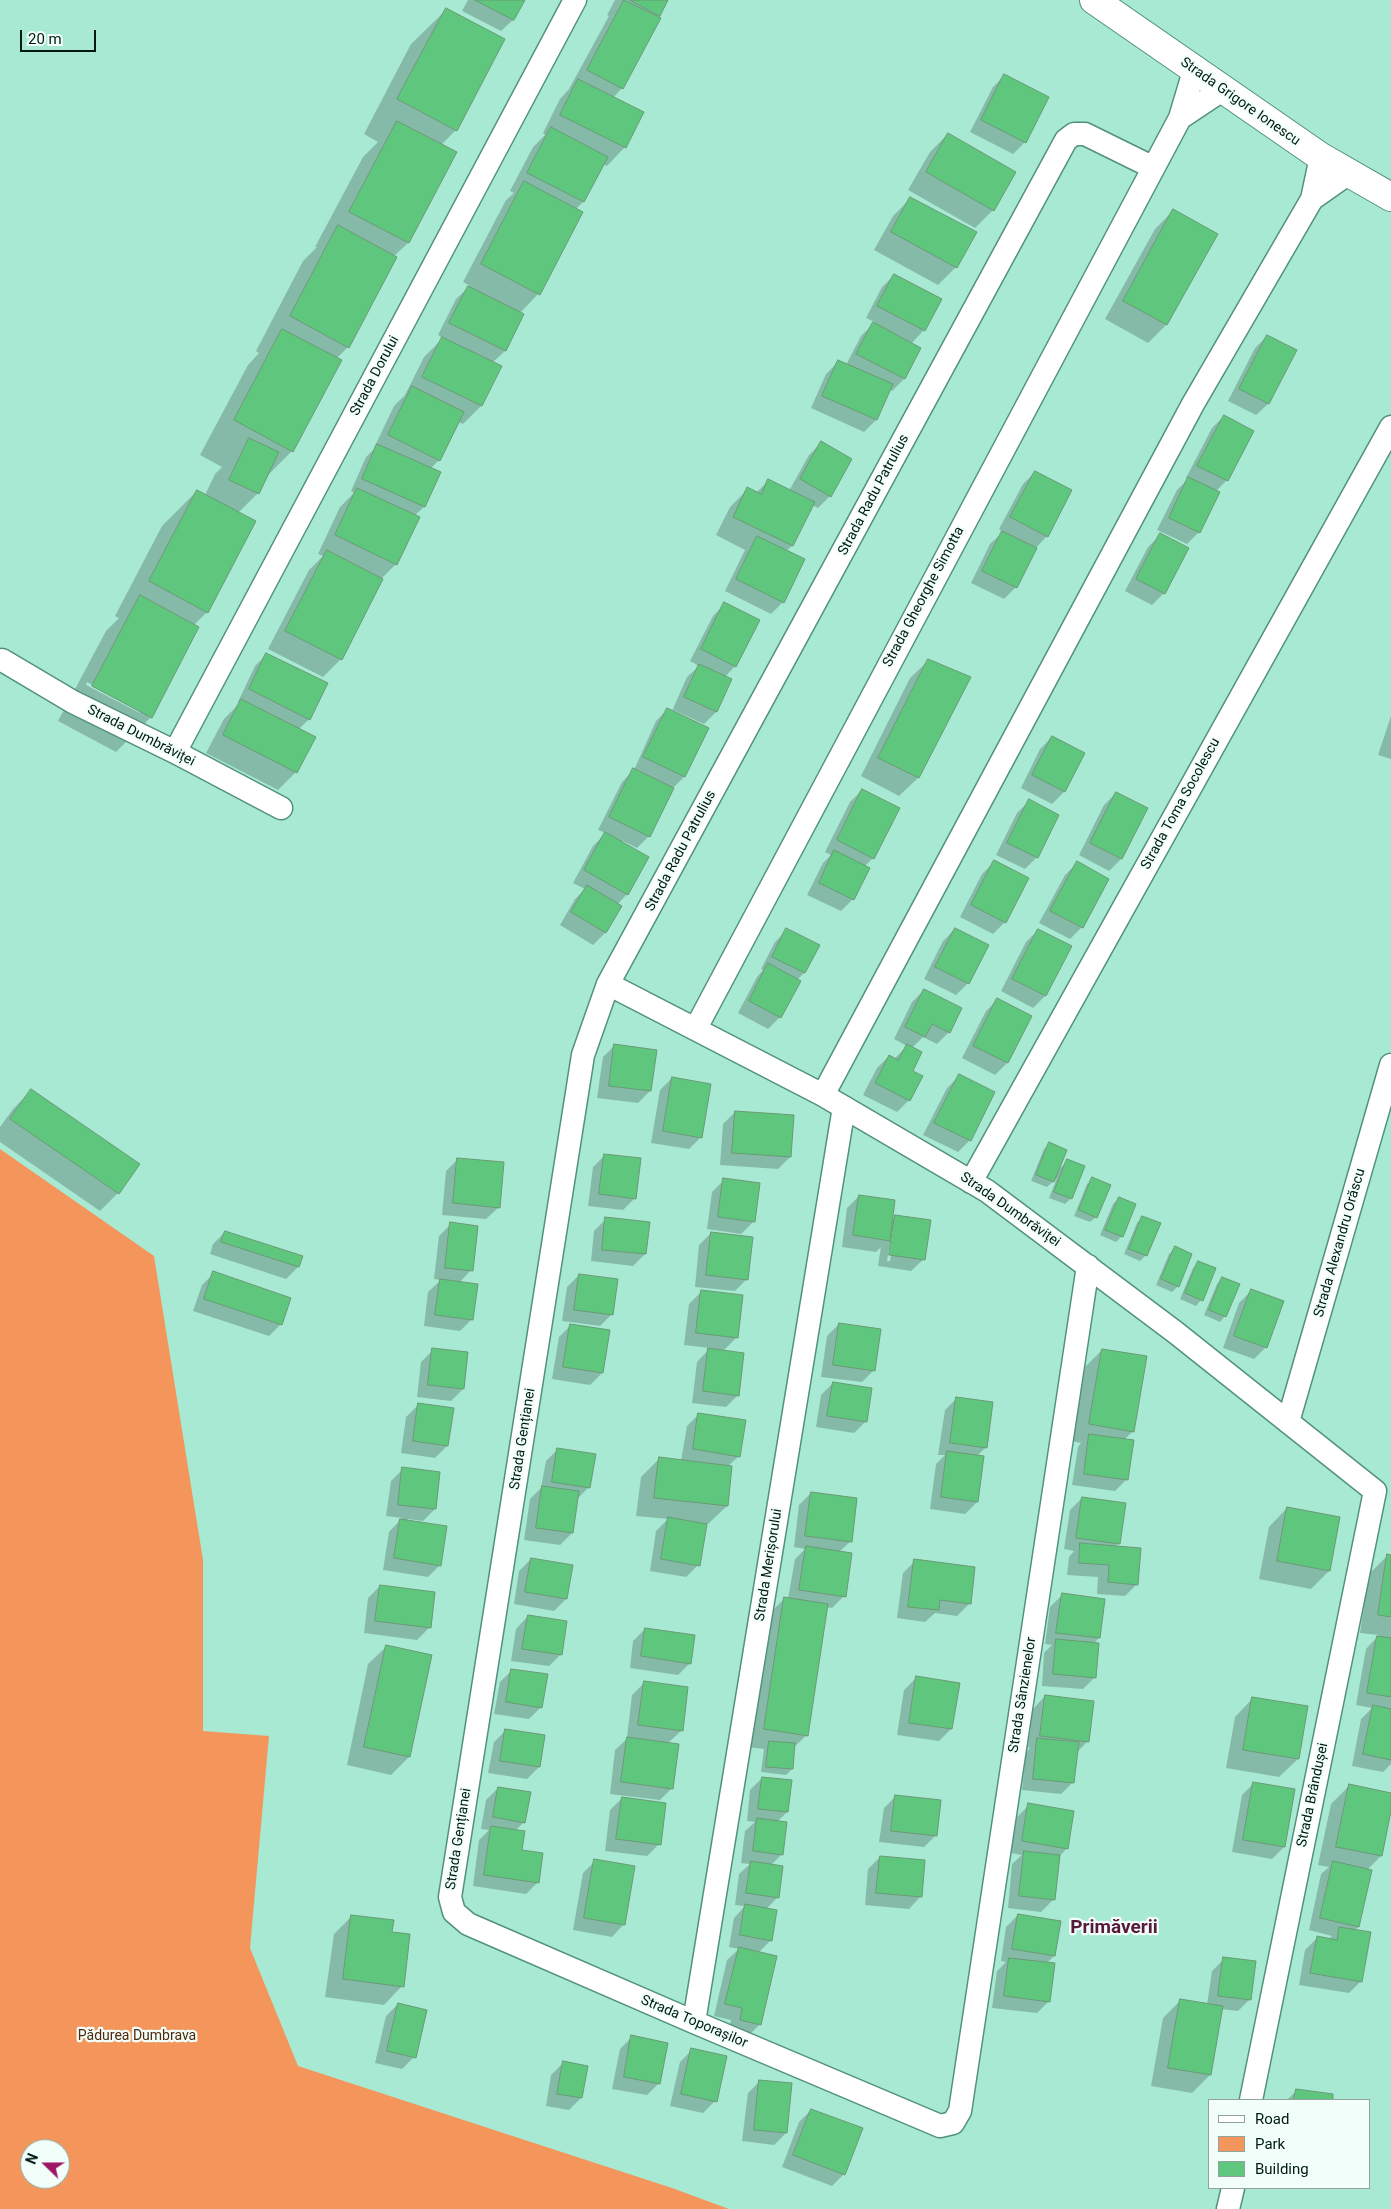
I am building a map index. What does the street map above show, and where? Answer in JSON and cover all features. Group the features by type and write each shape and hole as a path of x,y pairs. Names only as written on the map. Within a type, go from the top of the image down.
{"main road":[{"name":"Strada Grigore Ionescu","path":"1094,0 1194,71 1321,157 1391,197"}],"street":[{"name":"Strada Dorului","path":"175,752 575,0"},
{"path":"1152,167 1180,118 1194,71"},
{"path":"1180,118 1222,90"},
{"name":"Strada Radu Patrulius","path":"608,984 1066,140 1074,134 1086,134 1152,167"},
{"path":"823,1095 1193,404 1312,200 1321,157"},
{"name":"Strada Gheorghe Simotta","path":"696,1028 1152,167"},
{"path":"1312,200 1349,173"},
{"name":"Strada Toma Socolescu","path":"971,1182 1391,427"},
{"name":"Strada Dumbrăviței","path":"2,660 73,702 175,752 281,808"},
{"name":"Strada Dumbrăviței","path":"608,984 823,1095 987,1191 1088,1266 1376,1491"},
{"name":"Strada Gențianei","path":"450,1897 583,1055 608,984"},
{"name":"Strada Alexandru Orăscu","path":"1288,1422 1391,1065"},
{"name":"Strada Merișorului","path":"694,2022 844,1107"},
{"name":"Strada Sânzienelor","path":"953,2123 960,2111 1088,1266"},
{"name":"Strada Brândușei","path":"1250,2099 1376,1491"},
{"name":"Strada Toporașilor","path":"450,1897 454,1912 468,1924 940,2126 953,2123"},
{"path":"1228,2209 1233,2189"}],"green space":[{"name":"Pădurea Dumbrava","path":"0,1149 154,1256 203,1560 203,1731 269,1736 250,1948 298,2066 672,2188 729,2209 0,2209"}],"building":[{"path":"475,0 525,0 514,20"},
{"path":"624,0 661,18 623,89 587,70"},
{"path":"630,0 668,0 660,16"},
{"path":"446,8 505,39 457,131 397,99"},
{"path":"1004,74 1049,97 1026,143 981,120"},
{"path":"578,79 644,112 626,148 560,115"},
{"path":"397,121 457,152 409,243 349,212"},
{"path":"551,127 608,157 584,202 527,173"},
{"path":"948,133 1016,172 994,211 926,172"},
{"path":"524,181 583,212 540,295 481,264"},
{"path":"910,197 977,232 957,268 891,232"},
{"path":"1173,209 1218,234 1167,325 1123,301"},
{"path":"338,225 397,257 349,348 290,316"},
{"path":"894,274 942,299 925,331 877,306"},
{"path":"468,286 524,314 506,351 449,323"},
{"path":"873,322 921,348 905,379 856,354"},
{"path":"282,329 342,360 293,452 234,420"},
{"path":"1267,335 1297,350 1269,404 1239,389"},
{"path":"442,337 502,366 482,406 422,377"},
{"path":"838,360 893,384 877,420 822,396"},
{"path":"412,386 464,412 440,461 388,435"},
{"path":"1224,415 1254,431 1228,481 1197,466"},
{"path":"249,438 279,452 259,494 229,480"},
{"path":"821,441 852,459 831,497 800,479"},
{"path":"377,444 441,472 425,507 362,479"},
{"path":"1035,471 1072,490 1048,537 1010,517"},
{"path":"1188,477 1220,492 1200,533 1169,518"},
{"path":"768,479 815,502 793,546 733,517 747,487 761,494"},
{"path":"357,488 420,517 397,565 335,535"},
{"path":"197,490 256,521 208,613 149,581"},
{"path":"1002,531 1037,548 1017,588 982,571"},
{"path":"1160,533 1189,548 1165,594 1136,579"},
{"path":"757,536 805,559 784,603 736,579"},
{"path":"327,550 383,579 342,660 285,631"},
{"path":"140,595 199,627 152,718 92,686"},
{"path":"724,602 760,620 736,667 701,649"},
{"path":"266,653 328,683 310,720 249,689"},
{"path":"928,659 971,677 919,778 878,758"},
{"path":"699,664 732,679 717,712 684,697"},
{"path":"241,699 316,737 297,773 223,735"},
{"path":"667,708 709,728 685,777 643,757"},
{"path":"1052,736 1085,753 1065,792 1032,775"},
{"path":"633,768 674,788 650,837 609,817"},
{"path":"862,789 900,808 874,859 837,840"},
{"path":"1116,792 1148,808 1122,859 1090,843"},
{"path":"1029,799 1059,815 1038,858 1007,843"},
{"path":"605,832 649,857 628,895 584,870"},
{"path":"834,850 870,868 854,900 819,883"},
{"path":"994,860 1029,878 1006,923 971,905"},
{"path":"1077,861 1109,879 1083,928 1050,911"},
{"path":"587,885 622,906 606,933 571,912"},
{"path":"786,928 820,945 805,973 772,957"},
{"path":"955,928 989,945 969,984 935,967"},
{"path":"1038,929 1072,946 1046,996 1012,979"},
{"path":"768,963 801,981 781,1018 749,1001"},
{"path":"924,989 962,1008 950,1033 932,1024 925,1037 905,1027"},
{"path":"997,998 1032,1016 1008,1063 973,1046"},
{"path":"614,1044 657,1050 651,1091 609,1086"},
{"path":"907,1044 922,1052 913,1071 923,1076 910,1101 875,1083 889,1055 898,1060"},
{"path":"959,1074 995,1092 971,1141 934,1123"},
{"path":"672,1077 711,1084 702,1138 663,1131"},
{"path":"31,1089 140,1164 119,1194 10,1119"},
{"path":"735,1111 794,1115 791,1157 732,1153"},
{"path":"1049,1142 1067,1150 1054,1182 1036,1175"},
{"path":"604,1154 641,1158 636,1199 599,1194"},
{"path":"457,1158 504,1162 500,1208 453,1203"},
{"path":"1067,1159 1085,1166 1072,1199 1054,1192"},
{"path":"1092,1177 1111,1185 1097,1218 1079,1210"},
{"path":"723,1178 760,1183 755,1222 718,1217"},
{"path":"859,1195 895,1200 890,1241 853,1235"},
{"path":"1119,1197 1136,1204 1123,1237 1105,1230"},
{"path":"895,1215 931,1220 925,1260 889,1255"},
{"path":"1142,1216 1161,1223 1147,1256 1129,1249"},
{"path":"605,1217 650,1222 646,1254 602,1250"},
{"path":"450,1222 478,1226 473,1271 445,1268"},
{"path":"225,1231 303,1256 299,1267 221,1242"},
{"path":"711,1232 753,1237 748,1280 706,1275"},
{"path":"1175,1246 1192,1254 1179,1287 1161,1279"},
{"path":"1198,1261 1216,1268 1203,1301 1185,1293"},
{"path":"213,1271 291,1298 282,1325 204,1299"},
{"path":"579,1274 618,1279 613,1315 574,1310"},
{"path":"1222,1277 1240,1284 1226,1317 1209,1310"},
{"path":"440,1279 478,1284 473,1320 435,1315"},
{"path":"1251,1289 1284,1301 1267,1348 1234,1336"},
{"path":"701,1290 743,1295 738,1338 696,1333"},
{"path":"839,1323 881,1329 875,1371 833,1365"},
{"path":"570,1324 610,1330 603,1373 563,1367"},
{"path":"432,1348 468,1352 464,1389 428,1385"},
{"path":"708,1348 744,1353 739,1396 703,1391"},
{"path":"1102,1349 1147,1356 1134,1432 1089,1424"},
{"path":"833,1382 872,1388 867,1422 827,1416"},
{"path":"956,1397 993,1402 987,1448 950,1443"},
{"path":"418,1403 454,1408 448,1446 413,1441"},
{"path":"698,1413 746,1420 740,1457 693,1449"},
{"path":"1089,1434 1134,1440 1128,1480 1084,1474"},
{"path":"557,1448 596,1454 590,1488 552,1482"},
{"path":"947,1451 984,1456 978,1502 941,1497"},
{"path":"659,1457 732,1466 728,1506 654,1498"},
{"path":"402,1467 440,1472 436,1509 398,1505"},
{"path":"542,1486 579,1491 573,1533 536,1528"},
{"path":"811,1492 857,1498 852,1542 805,1536"},
{"path":"1082,1497 1126,1503 1120,1544 1076,1538"},
{"path":"1287,1507 1340,1517 1330,1571 1277,1561"},
{"path":"668,1517 707,1524 700,1566 661,1559"},
{"path":"400,1519 447,1526 441,1566 394,1558"},
{"path":"1080,1543 1141,1548 1138,1585 1108,1582 1109,1565 1079,1563"},
{"path":"806,1546 852,1553 846,1597 799,1590"},
{"path":"1387,1554 1391,1555 1391,1617 1378,1615"},
{"path":"531,1558 573,1565 567,1599 525,1592"},
{"path":"914,1559 975,1567 971,1604 940,1600 939,1610 908,1607"},
{"path":"380,1585 435,1592 431,1628 375,1621"},
{"path":"1062,1593 1105,1599 1100,1638 1056,1633"},
{"path":"784,1597 828,1604 808,1736 764,1729"},
{"path":"528,1615 567,1621 562,1655 522,1649"},
{"path":"645,1628 695,1635 691,1664 641,1656"},
{"path":"1377,1636 1391,1638 1391,1697 1367,1693"},
{"path":"1056,1639 1099,1643 1096,1678 1053,1674"},
{"path":"386,1645 432,1655 410,1757 364,1747"},
{"path":"511,1669 548,1674 542,1708 506,1702"},
{"path":"916,1676 960,1683 952,1729 909,1723"},
{"path":"644,1681 688,1687 683,1731 638,1725"},
{"path":"1045,1695 1094,1701 1089,1742 1040,1736"},
{"path":"1252,1697 1308,1706 1299,1759 1243,1750"},
{"path":"1373,1705 1391,1709 1391,1760 1363,1754"},
{"path":"505,1729 545,1735 540,1767 500,1761"},
{"path":"627,1737 679,1744 673,1789 621,1782"},
{"path":"1037,1738 1079,1742 1074,1783 1033,1779"},
{"path":"769,1741 795,1743 793,1769 766,1767"},
{"path":"762,1777 792,1780 788,1812 758,1809"},
{"path":"1253,1782 1295,1789 1285,1847 1243,1840"},
{"path":"1349,1784 1391,1793 1391,1811 1382,1856 1336,1847"},
{"path":"498,1787 531,1792 525,1823 493,1817"},
{"path":"895,1795 941,1800 937,1836 891,1831"},
{"path":"622,1797 666,1803 661,1845 616,1839"},
{"path":"1028,1803 1074,1811 1068,1849 1022,1841"},
{"path":"757,1818 787,1822 783,1855 753,1851"},
{"path":"491,1826 525,1831 522,1850 543,1853 539,1883 484,1875"},
{"path":"1024,1851 1060,1855 1055,1900 1019,1896"},
{"path":"880,1856 925,1860 922,1897 876,1893"},
{"path":"594,1859 635,1866 625,1925 584,1918"},
{"path":"751,1861 783,1866 779,1898 746,1893"},
{"path":"1333,1861 1372,1870 1359,1927 1320,1918"},
{"path":"745,1904 777,1910 772,1941 740,1935"},
{"path":"1018,1914 1061,1921 1055,1956 1012,1949"},
{"path":"351,1915 394,1920 392,1932 410,1934 404,1987 343,1979"},
{"path":"1339,1927 1371,1932 1362,1982 1310,1973 1317,1936 1337,1940"},
{"path":"739,1947 777,1956 761,2025 740,2020 742,2008 725,2004"},
{"path":"1223,1957 1256,1961 1251,2000 1218,1996"},
{"path":"1009,1958 1055,1963 1050,2002 1004,1996"},
{"path":"1180,1999 1223,2006 1211,2075 1168,2068"},
{"path":"398,2003 427,2010 416,2058 387,2051"},
{"path":"631,2035 668,2043 660,2084 624,2077"},
{"path":"691,2048 727,2056 717,2102 681,2094"},
{"path":"563,2061 588,2066 582,2098 557,2094"},
{"path":"759,2080 792,2083 787,2133 754,2130"},
{"path":"1296,2089 1333,2094 1333,2099 1294,2099"},
{"path":"811,2109 863,2128 845,2175 793,2155"}],"district":[{"name":"Primăverii","path":"1114,1928"}]}
